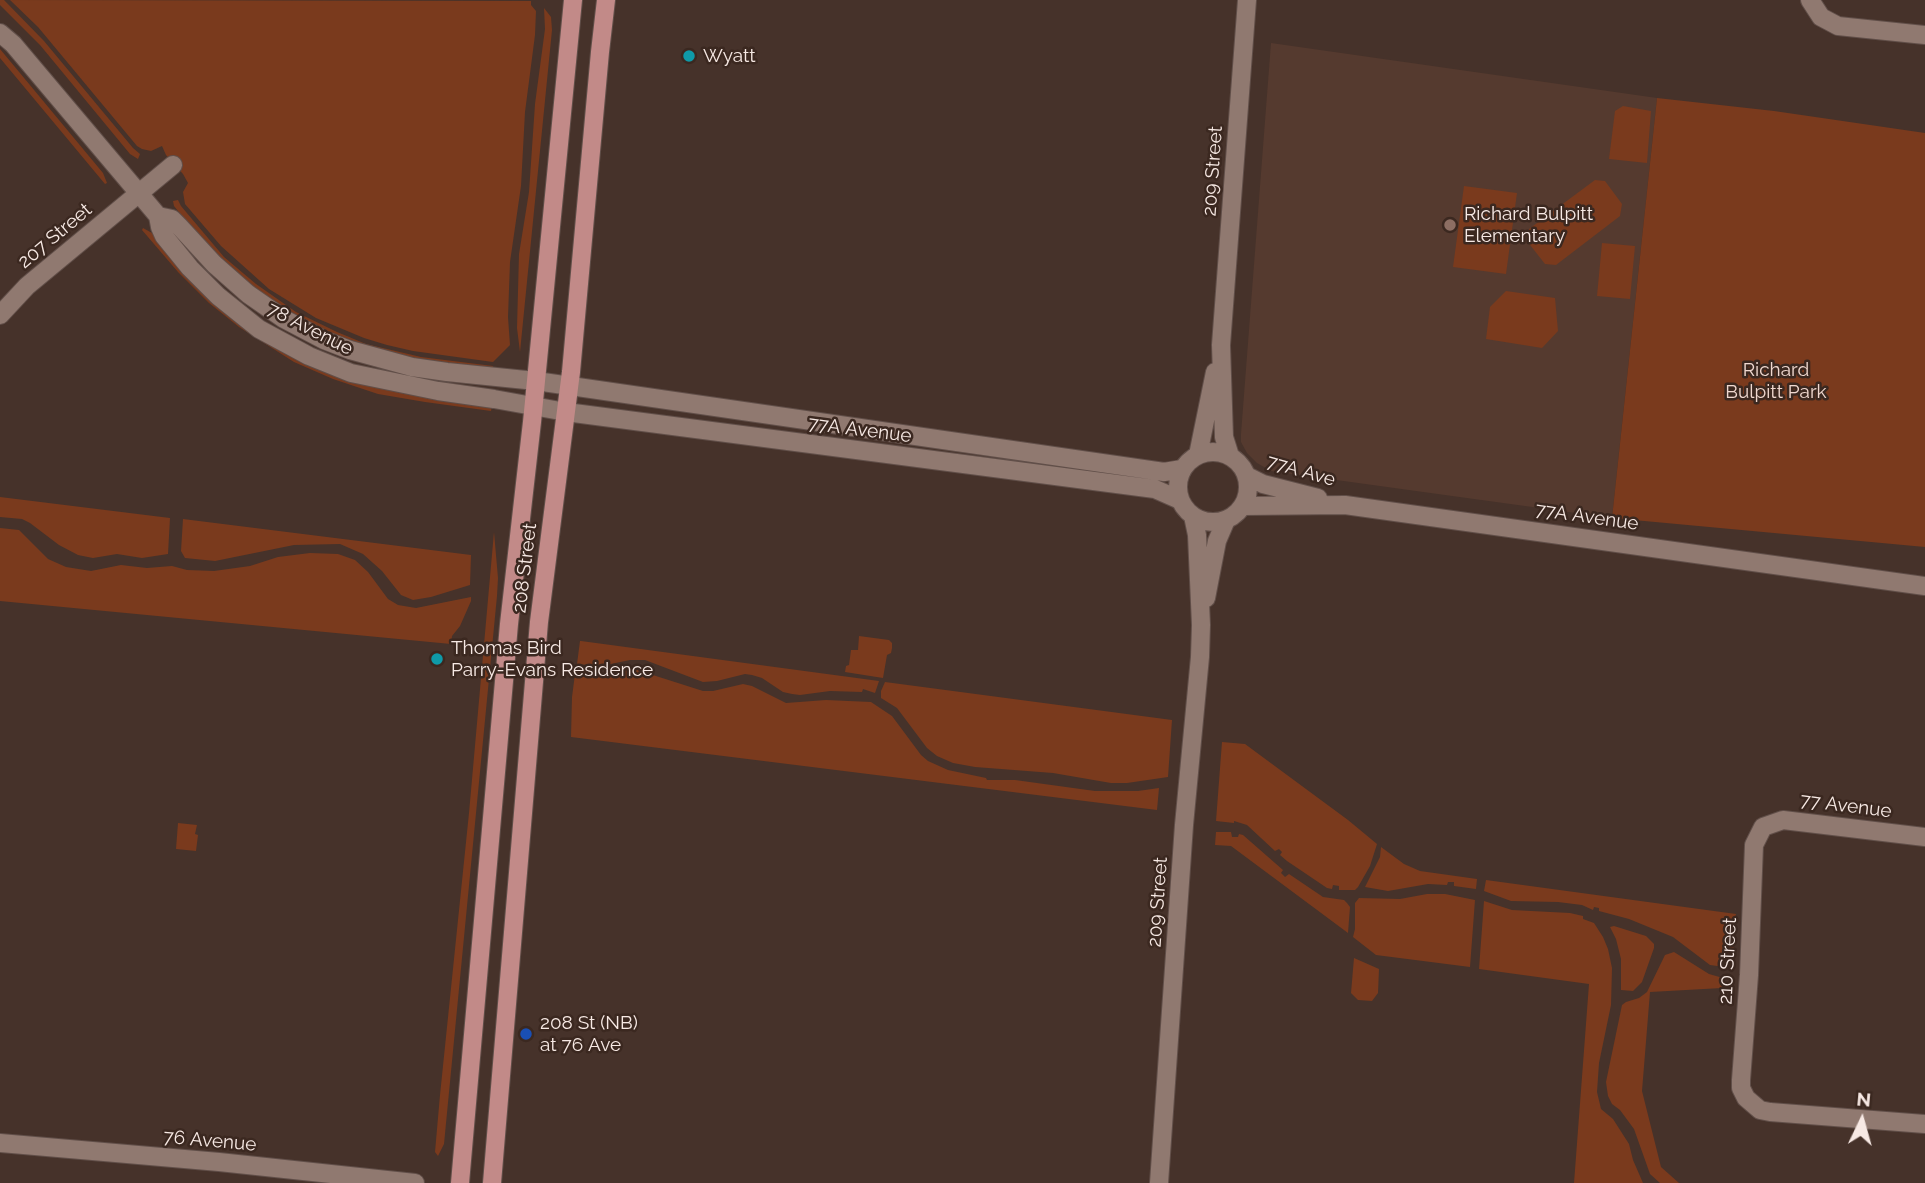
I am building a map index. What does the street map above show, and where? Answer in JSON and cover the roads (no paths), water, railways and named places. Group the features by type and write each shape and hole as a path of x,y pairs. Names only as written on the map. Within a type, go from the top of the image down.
{"main road":[{"name":"208 Street","path":"460,1183 509,625 534,406 573,0"},
{"name":"208 Street","path":"492,1183 539,622 569,387 606,0"}],"street":[{"name":"209 Street","path":"1230,456 1224,437 1221,345 1247,0"},
{"path":"1810,0 1821,17 1838,26 1925,34"},
{"name":"78 Avenue","path":"0,33 159,216 164,236 190,268 218,296 259,328 309,356 351,373 438,391 534,406"},
{"name":"207 Street","path":"0,315 27,286 173,165"},
{"name":"78 Avenue","path":"159,216 172,219 214,264 248,294 284,319 324,340 412,367 536,382"},
{"name":"209 Street","path":"1198,455 1221,345"},
{"name":"77A Avenue","path":"536,382 1164,472 1182,469"},
{"name":"77A Avenue","path":"534,406 1156,489 1180,500"},
{"path":"1209,452 1230,456 1238,462 1247,476 1248,486 1243,506 1226,520 1203,521 1193,516 1180,500 1178,489 1182,469 1198,455 1209,452"},
{"name":"77A Ave","path":"1247,476 1264,484 1345,505"},
{"name":"77A Avenue","path":"1243,506 1345,505 1925,586"},
{"name":"209 Street","path":"1159,1183 1200,657 1201,625 1193,516"},
{"name":"209 Street","path":"1201,625 1217,541 1226,520"},
{"name":"77 Avenue","path":"1763,827 1783,820 1925,837"},
{"name":"210 Street","path":"1763,827 1754,845 1749,975 1741,1080 1741,1088 1746,1098 1760,1110 1770,1112 1925,1124"},
{"name":"76 Avenue","path":"0,1143 415,1183"}],"place":[{"name":"Wyatt","path":"689,56"},
{"name":"Richard Bulpitt Elementary","path":"1450,225"},
{"name":"Thomas Bird Parry-Evans Residence","path":"437,659"},
{"name":"208 St (NB) at 76 Ave","path":"526,1034"}],"park label":[{"name":"Richard Bulpitt Park","path":"1776,381"}]}
